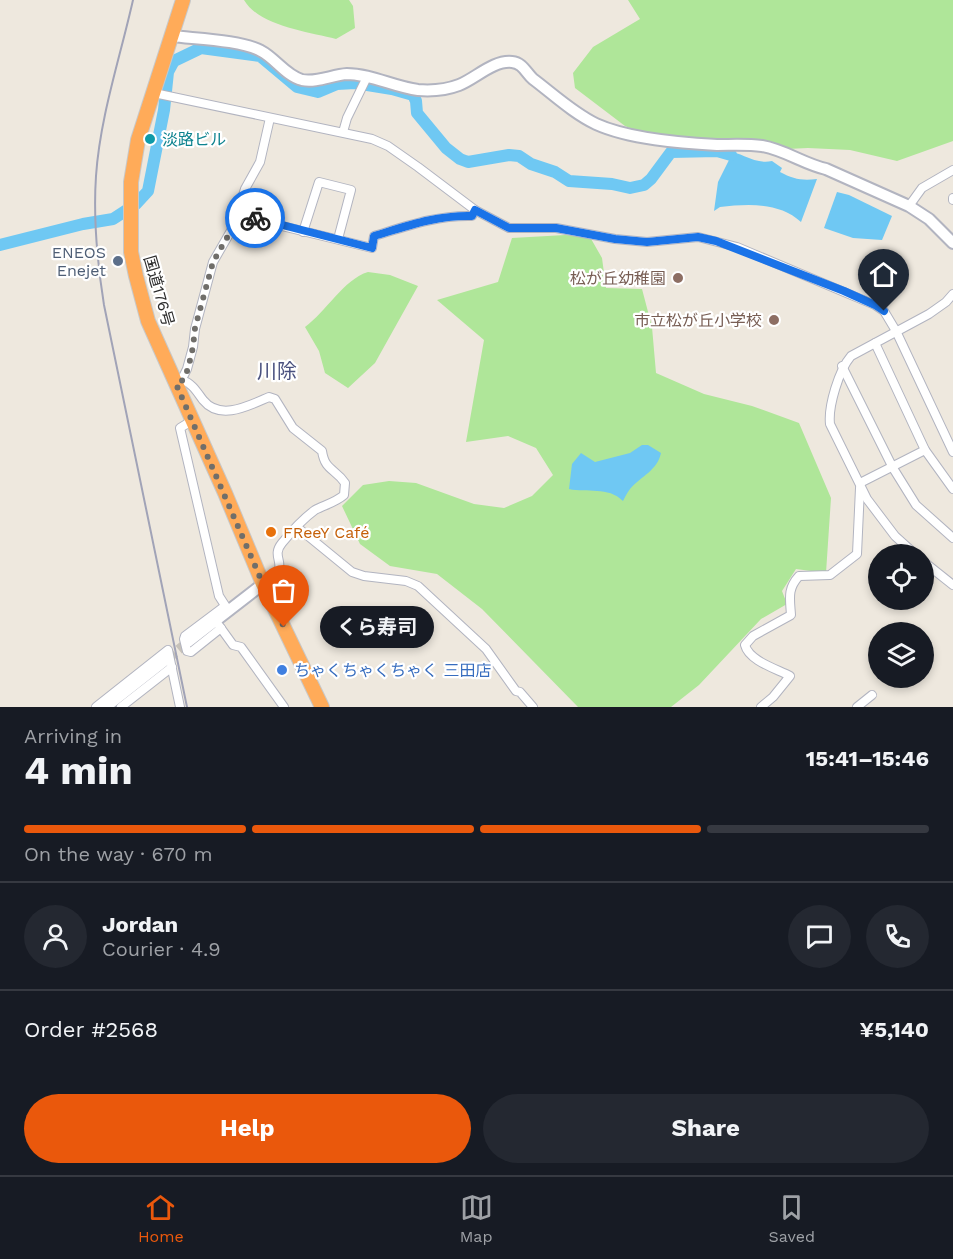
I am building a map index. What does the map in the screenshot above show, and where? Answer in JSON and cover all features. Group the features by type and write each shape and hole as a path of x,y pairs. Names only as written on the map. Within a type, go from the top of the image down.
{"highway":[{"name":"国道176号","path":"183,0 172,36 161,95 138,140 130,182 131,252 148,321 179,382 263,584 322,707"}],"street":[{"path":"172,36 242,45 261,51 301,80 347,74 364,82 435,91 458,86 494,66 512,62 524,67 530,77 597,124 634,135 699,144 773,148 909,206 929,219 953,243"},
{"path":"343,132 364,82"},
{"path":"161,95 372,139 388,146 475,210 509,228 556,228 615,239 647,242 698,237 737,248 875,305 884,311 896,331 953,452"},
{"path":"226,608 218,624 191,652 187,651 185,636 226,608 263,584 279,572 279,547 315,511 344,495 345,483 324,462 322,451 293,428 275,399 269,397 246,407 217,411 209,408 190,384 179,382 190,358 195,328 213,262 232,229 245,189 260,162 270,118"},
{"path":"909,206 922,188 953,170"},
{"path":"303,232 319,182 351,190 338,239"},
{"path":"237,215 372,248 374,236 425,220 451,215 472,216 475,210"},
{"path":"904,544 867,500 829,416 842,366 851,356 929,314 953,294"},
{"path":"875,344 926,450 953,489"},
{"path":"842,366 893,468 916,505 953,538"},
{"path":"193,420 180,428 219,596 226,608"},
{"path":"860,483 926,450"},
{"path":"761,707 772,698 790,676 759,660 746,649 746,645 753,636 790,615 790,590 799,576 830,575 857,554 860,483"},
{"path":"297,527 352,572 364,576 406,581 418,586 486,649 516,691 520,692 533,707"},
{"path":"934,569 952,581"},
{"path":"188,642 218,624"},
{"path":"218,624 233,645 241,647 285,707"},
{"path":"96,707 169,659"},
{"path":"106,707 169,659"},
{"path":"121,707 169,659"},
{"path":"169,659 180,707"},
{"path":"857,707 872,695"}],"green space":[{"path":"244,0 349,0 353,6 355,28 336,39 285,27 261,16"},
{"path":"628,0 953,0 953,141 897,161 850,150 680,149 625,126 575,88 573,73 593,47 640,19"},
{"path":"565,235 590,237 602,258 606,288 642,289 652,327 656,373 704,394 752,406 799,423 831,498 826,573 796,569 782,591 787,604 761,619 699,685 671,707 578,707 482,609 437,574 390,566 360,544 342,506 363,485 389,481 416,483 474,504 504,508 532,496 553,475 536,448 508,436 466,442 484,340 437,300 498,282 512,238"},
{"path":"368,272 390,275 418,286 375,363 348,388 325,373 319,351 305,327 351,281"}],"water":[{"path":"726,151 754,160 772,161 782,168 780,172 793,178 817,179 801,222 783,211 763,206 720,207 714,211 718,182 729,160"},
{"path":"837,192 849,195 892,216 882,240 853,238 824,228"},
{"path":"642,445 648,445 661,453 659,459 652,469 634,484 623,501 611,493 569,489 572,464 581,453 595,462 630,453"}],"waterway":[{"path":"0,245 83,224 113,219 136,204 148,191 164,110 168,72 174,61 201,48 260,56 297,87 318,92 337,84 355,83 413,95 417,113 446,148 468,162 509,155 519,156 569,181 612,184 630,188 644,185 651,179 671,152 717,151 731,155"}],"tunnel":[{"path":"167,659 188,642"}],"railway":[{"path":"133,0 106,110 98,154 95,192 96,240 104,305 187,707"}],"way so far":[{"path":"255,218 237,215 232,229 213,262 195,328 188,369 183,380 176,384 284,627"}],"place":[{"name":"淡路ビル","path":"150,139"},
{"name":"ENEOS Enejet","path":"118,261"},
{"name":"松が丘幼稚園","path":"678,278"},
{"name":"市立松が丘小学校","path":"774,320"},
{"name":"FReeY Café","path":"271,532"},
{"name":"くら寿司","path":"284,627"},
{"name":"ちゃくちゃくちゃく 三田店","path":"282,670"}],"district":[{"name":"川除","path":"277,371"}],"route":[{"path":"255,218 372,248 374,236 425,220 451,215 472,216 475,210 509,228 556,228 615,239 647,242 698,237 737,248 798,272 884,311"}]}
